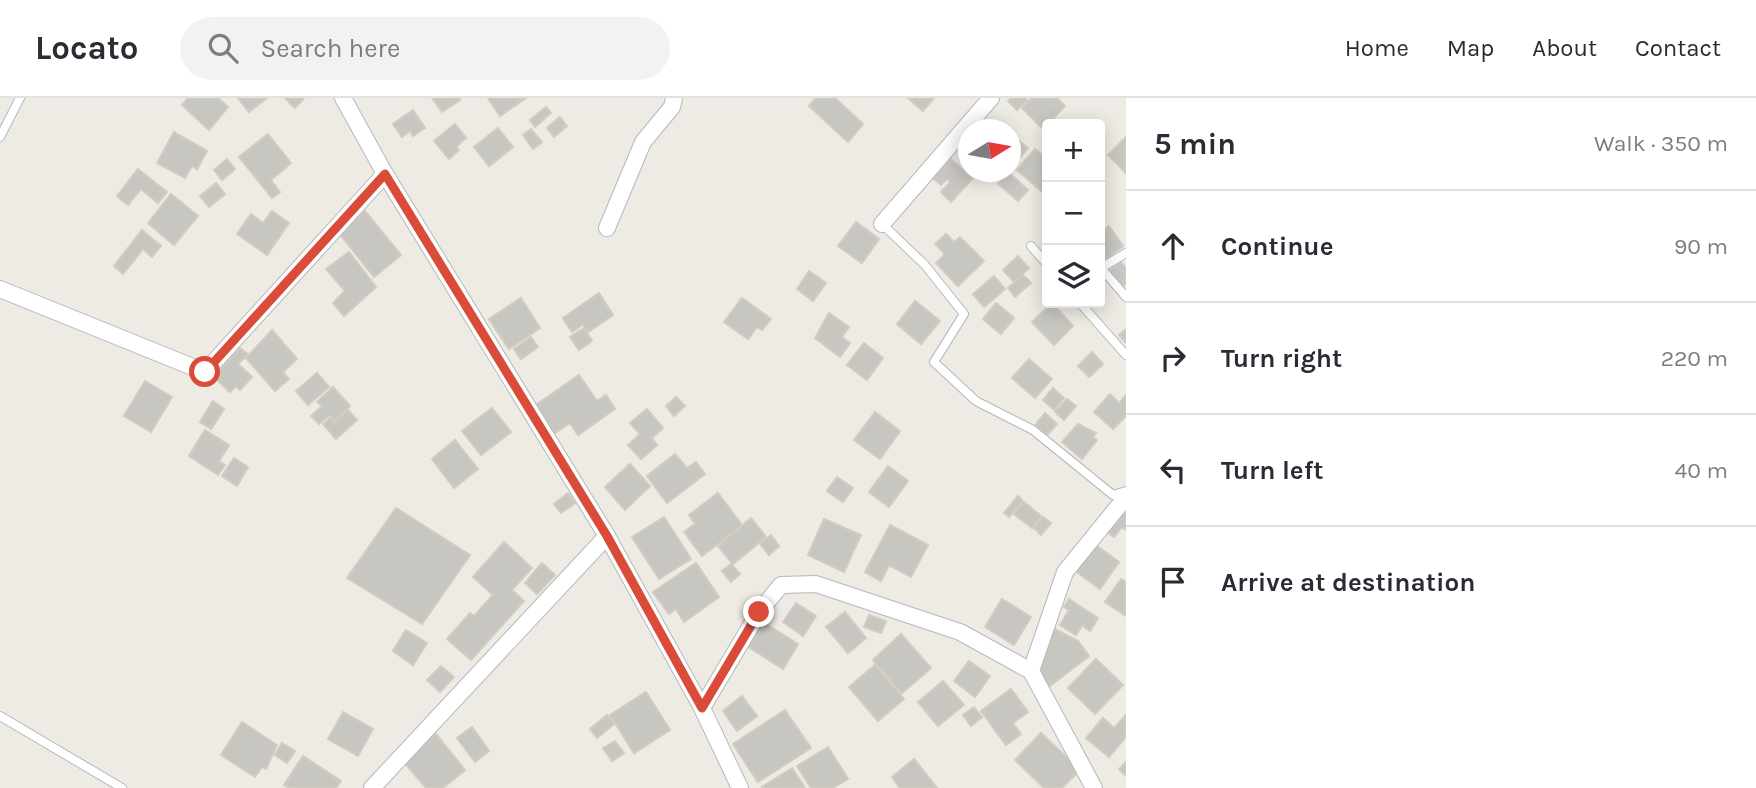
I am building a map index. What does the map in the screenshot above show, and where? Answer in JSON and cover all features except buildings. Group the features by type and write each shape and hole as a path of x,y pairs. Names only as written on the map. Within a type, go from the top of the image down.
{"street":[{"path":"343,98 385,174 607,536 702,708 740,788"},
{"path":"607,228 643,142 671,107 674,98"},
{"path":"883,224 991,98"},
{"path":"0,289 205,372 385,174"},
{"path":"1031,671 1065,572 1126,497"},
{"path":"372,788 607,536"},
{"path":"702,708 759,612 780,585 816,584 960,632 1031,671 1094,788"}],"lane":[{"path":"0,137 20,98"},
{"path":"883,224 925,265 964,314 934,362 976,401 1033,430 1113,495 1126,491"},
{"path":"1031,246 1042,258"},
{"path":"1126,253 1101,268 1126,297"},
{"path":"1084,308 1126,355"},
{"path":"0,716 122,788"}],"route":[{"path":"205,372 385,174 607,536 702,708 759,612"}]}
